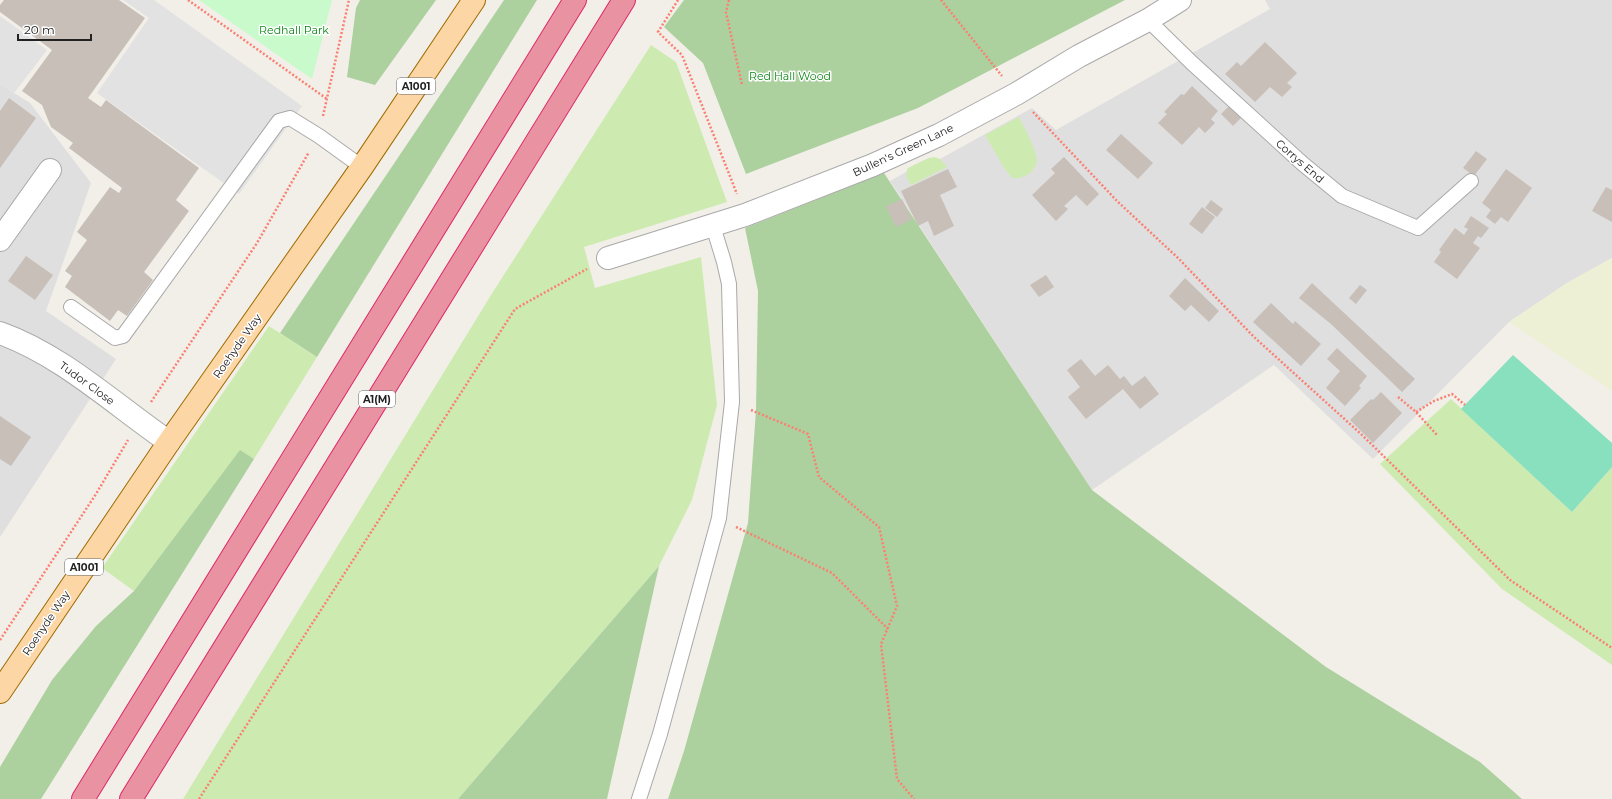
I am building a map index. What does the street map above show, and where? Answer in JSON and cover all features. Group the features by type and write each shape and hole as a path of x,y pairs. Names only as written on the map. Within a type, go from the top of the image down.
{"highway":[{"path":"83,799 575,0"},
{"name":"A1(M)","path":"131,799 624,0"}],"main road":[{"name":"Roehyde Way","path":"0,692 169,442 362,167 474,0"}],"street":[{"name":"Bullen's Green Lane","path":"608,258 745,215 873,165 939,134 1016,94 1079,56 1148,20 1180,0"},
{"path":"0,240 50,170"},
{"name":"Tudor Close","path":"0,333 21,340 66,367 138,421 169,442"}],"lane":[{"name":"Corrys End","path":"1148,20 1192,64 1303,164 1342,196 1418,228 1471,181"},
{"path":"71,307 115,338 123,336 279,120 290,118 319,136 362,167"},
{"path":"639,799 660,734 719,518 732,402 729,284 724,262 712,226"}],"path":[{"path":"188,0 326,99"},
{"path":"0,640 96,494 138,421 256,243 319,136 348,0"},
{"path":"678,0 658,32 682,55 745,215"},
{"path":"729,0 726,12 742,86"},
{"path":"941,0 1016,94 1117,202 1178,258 1254,337 1361,434 1510,580 1612,648"},
{"path":"199,799 514,309 608,258"},
{"path":"1416,412 1434,401 1452,394 1465,405"},
{"path":"1398,397 1416,412 1438,436"},
{"path":"732,402 808,434 819,477 879,528 897,606 882,644 897,779 914,799"},
{"path":"719,518 832,573 888,629"}],"shaded area":[{"path":"123,0 154,0 302,106 239,194 97,93 149,18"},
{"path":"1265,0 1612,0 1612,258 1567,283 1509,322 1373,459 1274,365 1092,490 890,181 906,172 908,168 929,158 940,159 1032,108 1056,130 1270,9"},
{"path":"0,16 47,50 14,93 0,84"},
{"path":"0,84 30,103 91,183 46,311 116,359 0,537"}],"green space":[{"name":"Redhall Park","path":"199,0 332,0 312,79"},
{"path":"360,0 436,0 375,85 347,77 356,8"},
{"path":"504,0 537,0 317,357 280,333"},
{"name":"Red Hall Wood","path":"684,0 1125,0 918,108 746,174 703,63 664,27"},
{"path":"651,45 676,62 727,202 584,247 595,288 701,257 717,405 692,500 659,566 458,799 183,799 491,295"},
{"path":"1019,117 1033,146 1037,162 1034,168 1026,176 1012,178 1004,168 985,135"},
{"path":"934,157 940,159 947,167 911,185 906,176 908,168"},
{"path":"884,173 1092,490 1326,667 1480,762 1522,799 668,799 684,751 748,523 756,410 758,291 745,228"},
{"path":"1612,258 1612,391 1509,322 1567,283"},
{"path":"269,326 317,357 254,459 240,451 134,591 102,568"},
{"path":"1513,355 1612,443 1612,467 1572,512 1461,409"},
{"path":"1451,399 1572,512 1612,467 1612,665 1502,589 1380,464"},
{"path":"240,450 254,459 41,799 0,799 0,767 52,680 96,626 134,591"},
{"path":"659,566 607,799 458,799"}],"building":[{"path":"4,0 119,0 145,18 88,98 101,107 106,100 199,168 176,200 189,211 144,272 153,280 127,316 118,310 110,321 65,287 72,276 65,271 87,240 77,232 110,187 119,193 122,188 69,148 73,143 51,127 42,105 22,91 52,50 0,12 0,5"},
{"path":"1265,42 1297,73 1287,83 1292,87 1282,97 1270,87 1255,102 1225,74 1237,62 1241,66"},
{"path":"1192,86 1218,111 1211,119 1215,123 1205,133 1199,127 1182,145 1158,123 1167,114 1164,112 1181,94 1184,95"},
{"path":"9,98 36,118 0,168 0,111"},
{"path":"1230,105 1242,117 1233,126 1221,114"},
{"path":"1121,134 1153,163 1138,179 1106,150"},
{"path":"1476,151 1487,159 1474,176 1463,168"},
{"path":"1064,157 1099,194 1087,206 1076,195 1064,206 1068,209 1056,221 1032,195 1055,173 1051,169"},
{"path":"948,169 957,187 940,195 954,226 934,236 928,221 918,226 901,191"},
{"path":"1506,169 1532,188 1508,222 1501,217 1495,224 1486,217 1491,210 1482,203"},
{"path":"1606,187 1612,190 1612,222 1592,211"},
{"path":"902,199 912,219 896,227 886,206"},
{"path":"1211,200 1223,209 1217,217 1205,208"},
{"path":"1202,207 1215,217 1202,234 1189,224"},
{"path":"1471,216 1489,228 1481,238 1478,236 1473,243 1480,248 1457,279 1434,262 1441,252 1439,250 1455,228 1464,235 1468,229 1464,227"},
{"path":"26,256 53,275 35,300 8,281"},
{"path":"1046,275 1054,287 1039,297 1030,285"},
{"path":"1185,278 1219,311 1209,322 1191,305 1185,311 1169,296"},
{"path":"1312,283 1415,379 1402,392 1331,324 1299,298"},
{"path":"1360,285 1367,290 1356,304 1349,298"},
{"path":"1271,303 1293,324 1295,321 1321,344 1301,366 1253,322"},
{"path":"1337,348 1367,376 1359,386 1361,388 1345,406 1326,388 1340,371 1327,359"},
{"path":"1081,359 1095,376 1108,365 1120,379 1124,376 1132,386 1145,376 1159,394 1140,409 1123,389 1086,419 1068,397 1080,387 1067,370"},
{"path":"1381,392 1402,413 1373,443 1350,420 1371,399 1373,400"},
{"path":"0,416 31,437 11,466 0,459"}]}
